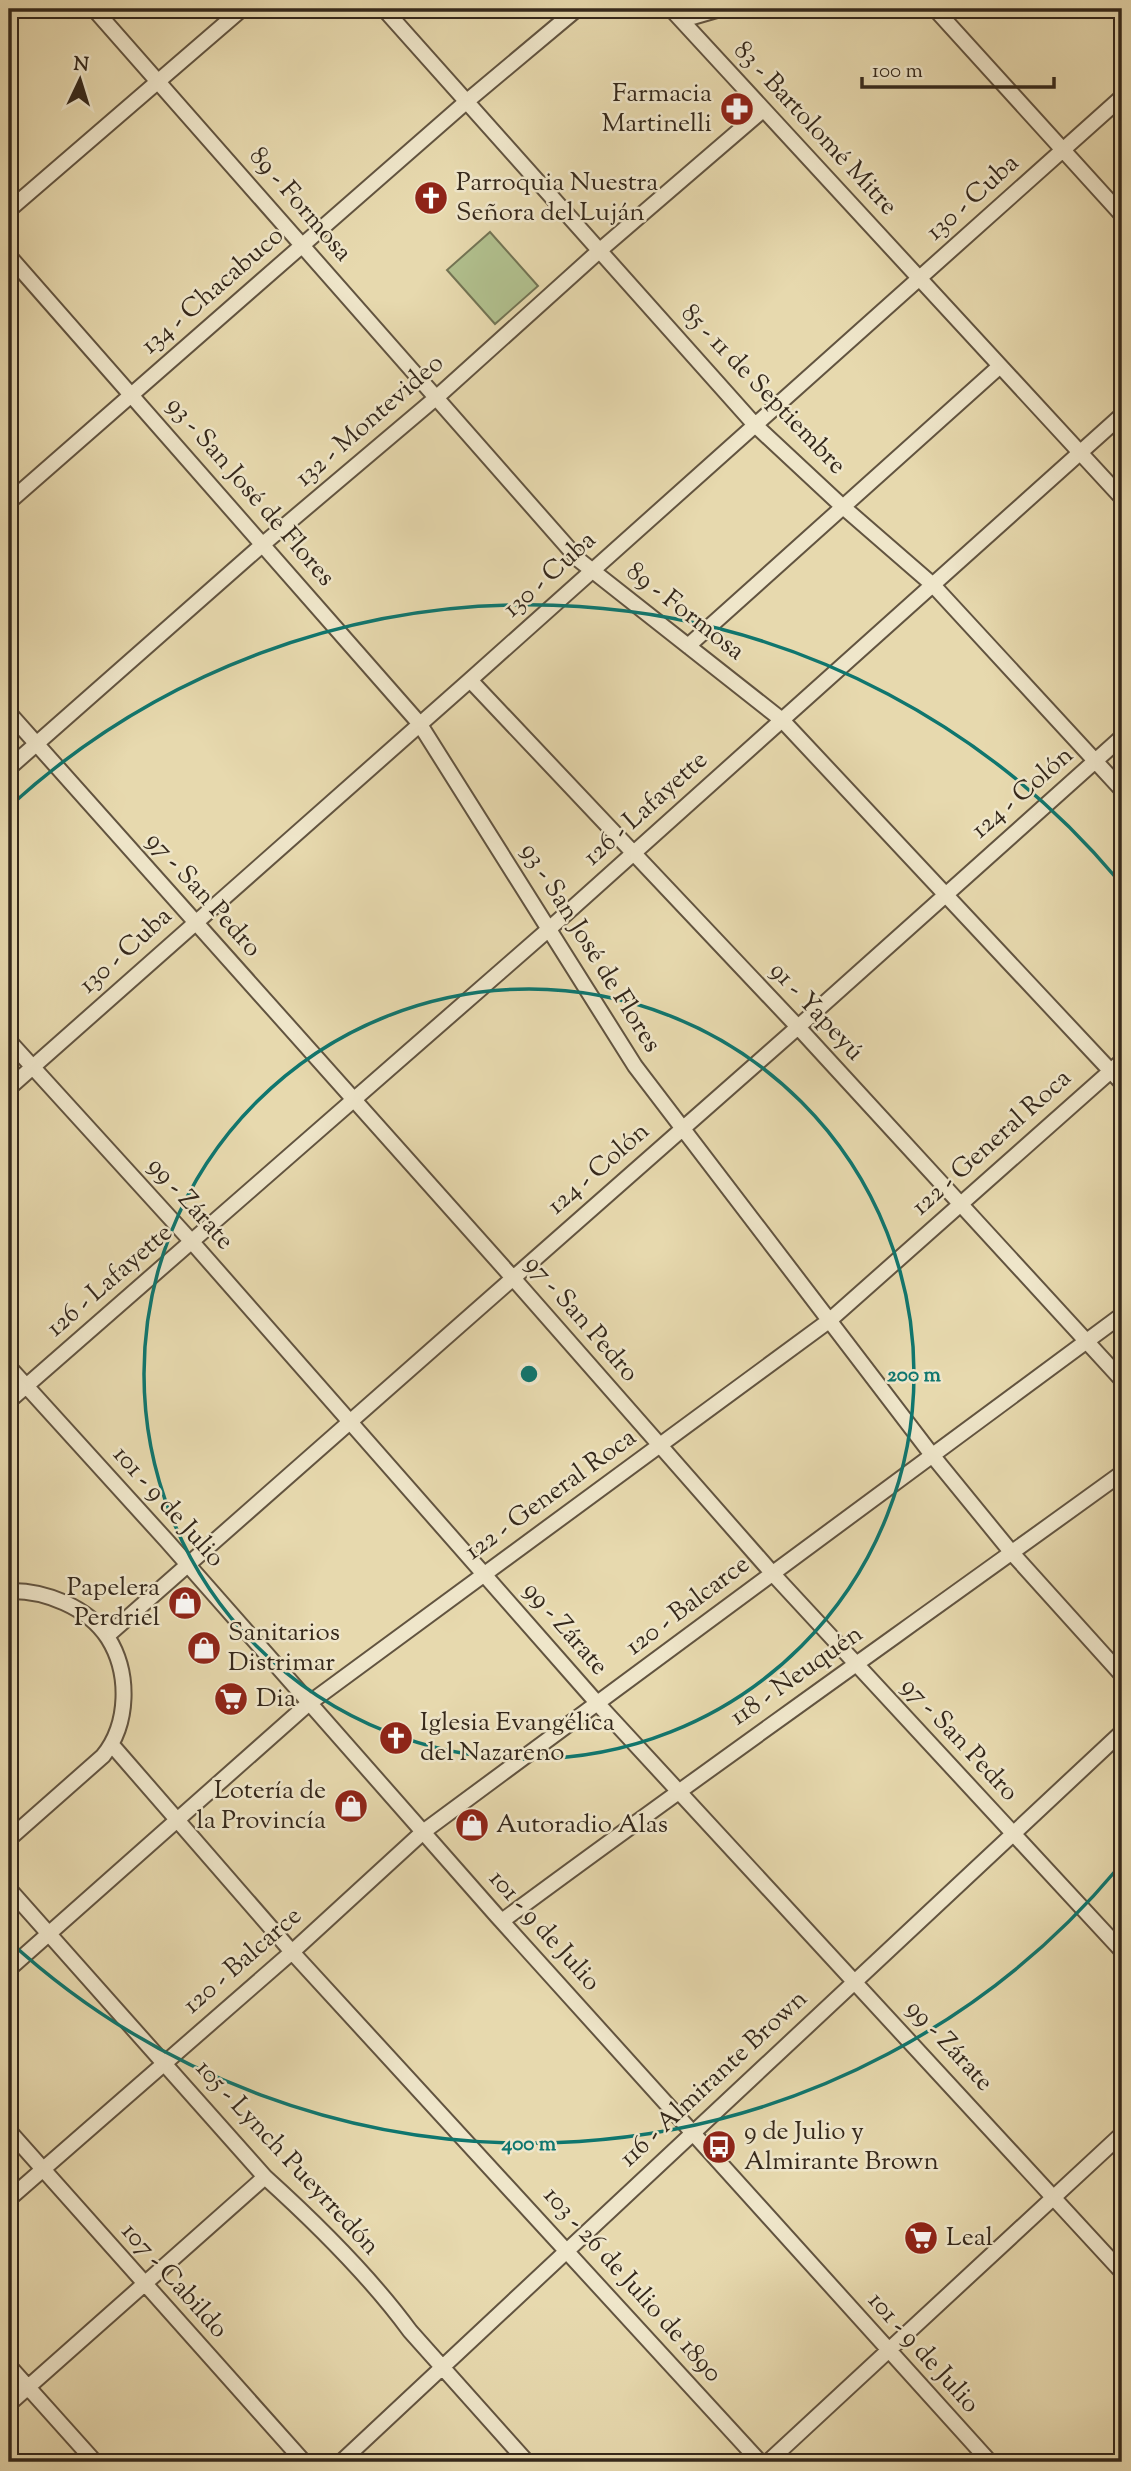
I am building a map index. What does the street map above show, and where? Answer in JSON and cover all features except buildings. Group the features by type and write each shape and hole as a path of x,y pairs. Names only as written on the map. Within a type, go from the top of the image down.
{"street":[{"name":"89 - Formosa","path":"94,9 591,571 782,720 946,894 1117,1066 1122,1083"},
{"path":"9,210 242,9"},
{"name":"85 - 11 de Septiembre","path":"384,9 755,425 933,585 1122,790"},
{"name":"134 - Chacabuco","path":"9,502 466,102 577,9"},
{"path":"676,14 720,9"},
{"path":"935,9 1122,215"},
{"name":"83 - Bartolomé Mitre","path":"676,14 1122,498"},
{"name":"130 - Cuba","path":"9,1088 1122,97"},
{"name":"132 - Montevideo","path":"9,768 763,110"},
{"name":"93 - San José de Flores","path":"9,256 419,723 622,1048 932,1455 1012,1553 1122,1675"},
{"path":"688,646 1000,366"},
{"name":"126 - Lafayette","path":"9,1401 549,929 1122,415"},
{"name":"91 - Yapeyú","path":"470,680 798,1027 1122,1380"},
{"name":"97 - San Pedro","path":"9,713 773,1574 1122,1951"},
{"name":"124 - Colón","path":"107,1636 798,1027 1122,737"},
{"name":"99 - Zárate","path":"9,1041 192,1242 598,1704 1122,2272"},
{"name":"122 - General Roca","path":"9,1969 308,1704 830,1320 1117,1066"},
{"name":"120 - Balcarce","path":"9,2199 292,1952 424,1832 1122,1315"},
{"name":"101 - 9 de Julio","path":"9,1367 692,2134 990,2462"},
{"name":"118 - Neuquén","path":"502,1921 678,1790 1122,1473"},
{"path":"9,1591 22,1590 44,1594 60,1601 80,1613 107,1636 115,1653 123,1692 120,1723 112,1745 9,1839"},
{"name":"116 - Almirante Brown","path":"341,2462 1122,1732"},
{"name":"103 - 26 de Julio de 1890","path":"112,1745 292,1952 760,2462"},
{"name":"105 - Lynch Pueyrredón","path":"9,1889 265,2177 301,2209 393,2308 410,2331 527,2462"},
{"name":"107 - Cabildo","path":"9,2131 304,2462"},
{"path":"768,2462 1122,2134"},
{"path":"9,2404 265,2177"},
{"path":"9,2366 95,2462"}],"green space":[{"path":"490,232 538,286 495,324 447,270"}],"place":[{"name":"Farmacia Martinelli","path":"737,109"},
{"name":"Parroquia Nuestra Señora del Luján","path":"431,198"},
{"name":"Papelera Perdriel","path":"185,1603"},
{"name":"Sanitarios Distrimar","path":"204,1648"},
{"name":"Dia","path":"231,1699"},
{"name":"Iglesia Evangélica del Nazareno","path":"396,1738"},
{"name":"Lotería de la Provincía","path":"351,1806"},
{"name":"Autoradio Alas","path":"472,1825"},
{"name":"9 de Julio y Almirante Brown","path":"719,2147"},
{"name":"Leal","path":"921,2238"}]}
